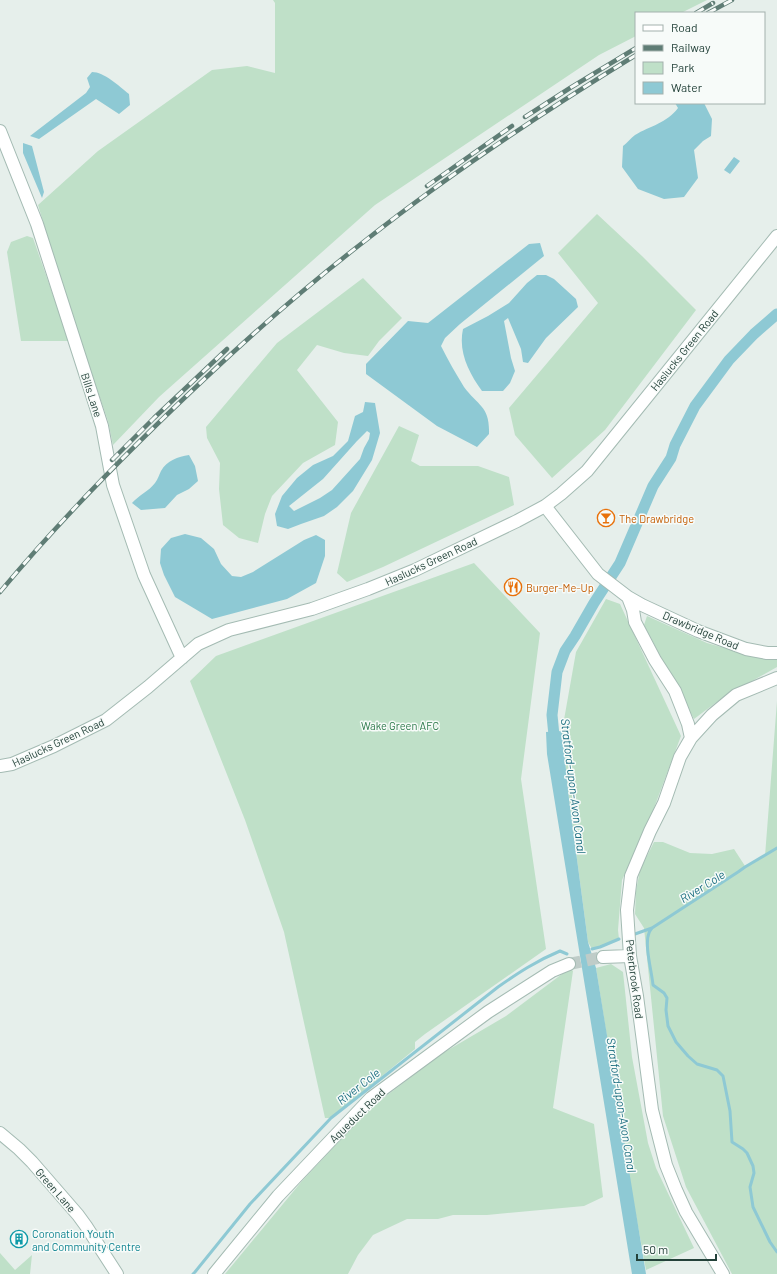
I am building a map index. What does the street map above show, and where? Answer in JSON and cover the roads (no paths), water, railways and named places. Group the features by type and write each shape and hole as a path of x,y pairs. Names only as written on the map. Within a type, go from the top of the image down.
{"street":[{"name":"Bills Lane","path":"0,132 37,224 102,426 113,485 144,575 182,658"},
{"name":"Haslucks Green Road","path":"0,766 12,764 54,746 106,720 198,644 229,630 312,609 368,589 415,570 546,506 587,471 777,236"},
{"name":"Drawbridge Road","path":"546,506 598,574 628,597 698,631 746,649 767,653 777,653"},
{"path":"628,597 633,610 635,622 655,660 675,691 688,724 691,738"},
{"name":"Peterbrook Road","path":"723,1274 686,1212 666,1165 652,1110 637,996 630,956 627,910 631,876 650,831 664,803 680,757 691,738 712,715 736,696 777,678"},
{"path":"603,958 630,956"},
{"name":"Aqueduct Road","path":"214,1274 278,1196 371,1098 488,1012 552,971 569,964"},
{"name":"Green Lane","path":"0,1133 32,1162 78,1215 117,1274"}],"water":[{"path":"92,72 101,74 129,94 130,105 119,114 96,99 39,139 30,136 86,93 90,87 87,78"},
{"path":"676,104 704,104 712,119 711,136 703,141 694,150 698,178 684,197 664,199 638,189 622,167 623,146 635,135 669,117 678,108"},
{"path":"23,143 32,146 44,192 42,198 23,153"},
{"path":"734,157 740,161 730,174 724,170"},
{"path":"540,243 544,256 460,324 445,338 441,346 464,387 485,412 489,425 489,434 477,447 437,426 366,374 366,364 408,321 428,323 529,244"},
{"path":"537,275 546,275 554,279 576,299 578,307 546,338 528,363 523,362 521,349 508,318 504,321 515,371 510,383 503,391 482,391 469,370 463,354 463,329 509,303 527,283"},
{"path":"365,402 375,403 380,433 372,460 353,491 337,507 324,516 288,529 277,526 275,514 282,496 297,478 313,465 333,456 348,441 355,416 363,412","holes":["367,431 370,433 369,439 360,459 332,490 294,511 289,506 323,479"]},
{"path":"189,455 195,466 198,481 189,489 177,495 165,508 141,510 132,503 153,486 166,464 177,458"},
{"path":"185,534 201,538 214,549 221,564 232,576 241,577 253,572 304,540 316,535 325,540 325,556 316,583 287,599 212,619 175,597 160,563 161,549 171,538"},
{"path":"562,731 569,799 588,942 596,968 646,1274 632,1274 547,754 546,732"}],"waterway":[{"name":"Stratford-upon-Avon Canal","path":"555,746 552,715 557,672 565,651 620,563 653,486 671,458 675,445 695,406 729,360 754,334 777,314"},
{"name":"River Cole","path":"635,934 652,928 745,867 777,848"},
{"path":"652,928 649,932 647,944 653,985 664,993 667,998 666,1010 668,1026 676,1042 688,1056 697,1064 717,1070 723,1076 730,1111 732,1142 747,1153 753,1166 754,1173 750,1187 753,1207 770,1242 777,1252"},
{"name":"River Cole","path":"592,949 619,939"},
{"name":"River Cole","path":"193,1274 250,1204 331,1118 498,987 551,955 560,951 567,954"}],"tunnel":[{"path":"569,964 603,957"}],"railway":[{"path":"710,12 732,0"},
{"path":"698,12 713,3"},
{"path":"525,117 635,49"},
{"path":"0,592 51,534 130,451 231,354 307,287 431,190 498,143 635,56"},
{"path":"427,186 512,126"},
{"path":"112,460 227,349"}],"place":[{"name":"The Drawbridge","path":"606,518"},
{"name":"Burger-Me-Up","path":"513,587"},
{"name":"Coronation Youth and Community Centre","path":"19,1239"}],"park label":[{"name":"Wake Green AFC","path":"400,725"}]}
